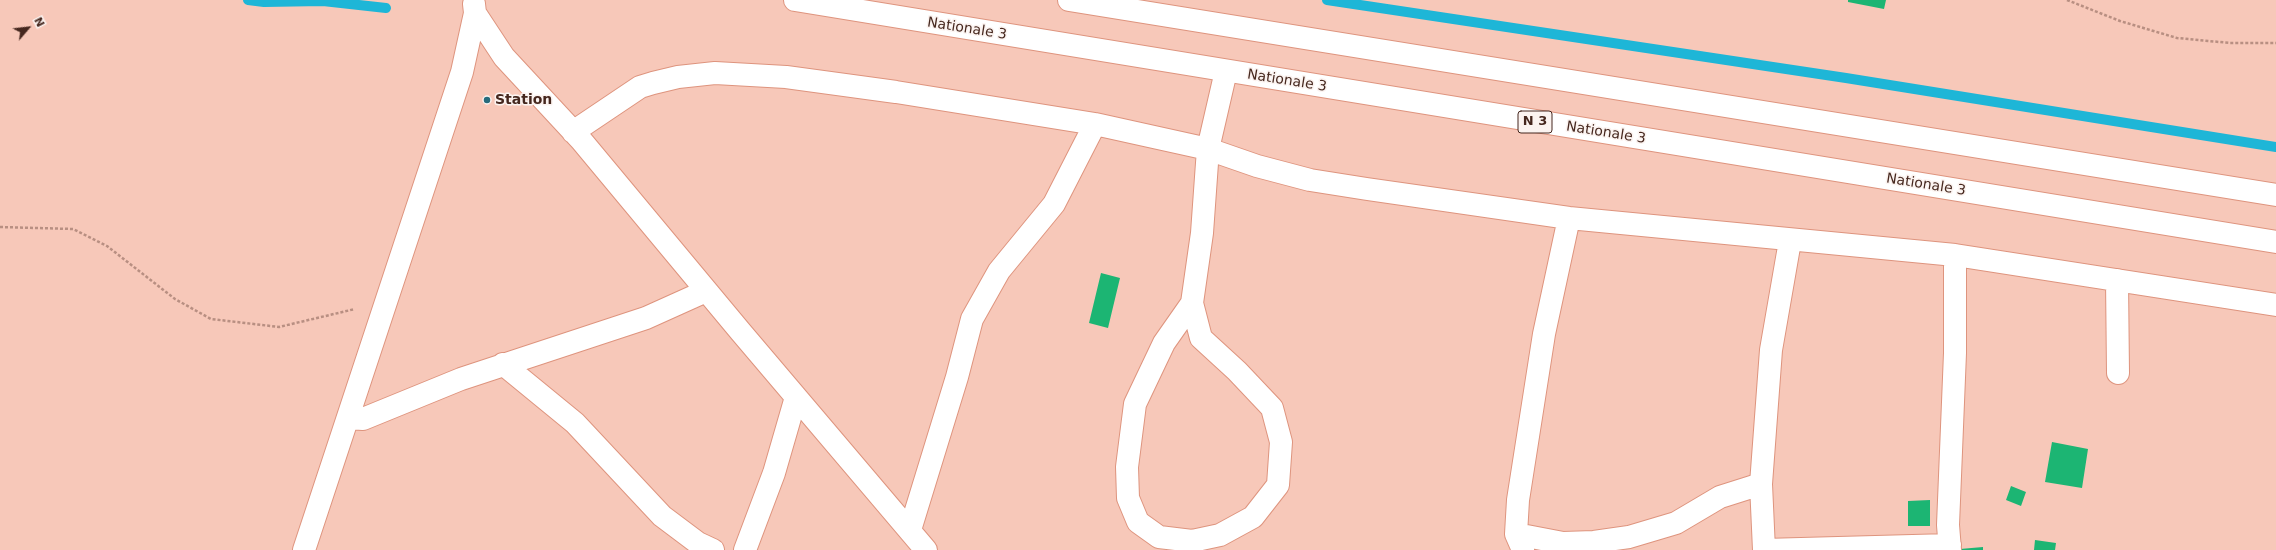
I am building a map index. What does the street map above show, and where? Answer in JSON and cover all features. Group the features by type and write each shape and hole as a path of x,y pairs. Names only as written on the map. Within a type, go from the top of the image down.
{"street":[{"name":"Nationale 3","path":"795,0 2276,242"},
{"path":"1069,0 2276,195"},
{"path":"474,6 504,57 573,132 926,550"},
{"path":"304,550 462,72 474,6"},
{"path":"1192,303 1164,342 1135,404 1127,467 1128,498 1138,522 1159,537 1192,541 1220,535 1253,517 1278,485 1281,442 1272,408 1237,371 1200,338 1192,303 1202,232 1208,149 1226,71"},
{"path":"573,132 640,87 678,77 715,74 786,77 888,91 1095,124 1208,149 1257,166 1310,180 1569,218 1790,241 1955,255 2276,305"},
{"path":"910,530 957,377 972,319 999,271 1054,204 1095,124"},
{"path":"1569,218 1544,334 1518,500 1520,542 1594,542 1629,537 1676,523 1720,497 1761,484"},
{"path":"1790,241 1771,350 1761,484 1764,550 1950,548 1948,525 1955,353 1955,255"},
{"path":"2117,280 2118,373"},
{"path":"348,418 363,419 460,379 646,318 706,291"},
{"path":"503,364 575,423 662,516 698,543 713,550"},
{"path":"745,550 774,473 796,397"}],"path":[{"path":"2067,0 2120,21 2177,38 2230,43 2276,43"},
{"path":"0,227 73,229 107,246 175,299 211,319 279,327 386,302"}],"building":[{"path":"1848,0 1886,0 1884,9 1848,2"},
{"path":"1101,273 1120,278 1108,328 1089,323"},
{"path":"2052,442 2088,449 2082,488 2045,482"},
{"path":"2011,486 2026,492 2021,506 2006,500"},
{"path":"1930,500 1930,526 1908,526 1908,501"},
{"path":"2035,540 2056,543 2055,550 2034,550"},
{"path":"1983,547 1983,550 1960,550 1960,549"}],"waterway":[{"path":"248,0 264,2 323,1 386,8"},
{"path":"1327,0 1846,78 2276,147"}],"place":[{"name":"Station","path":"487,100"}]}
